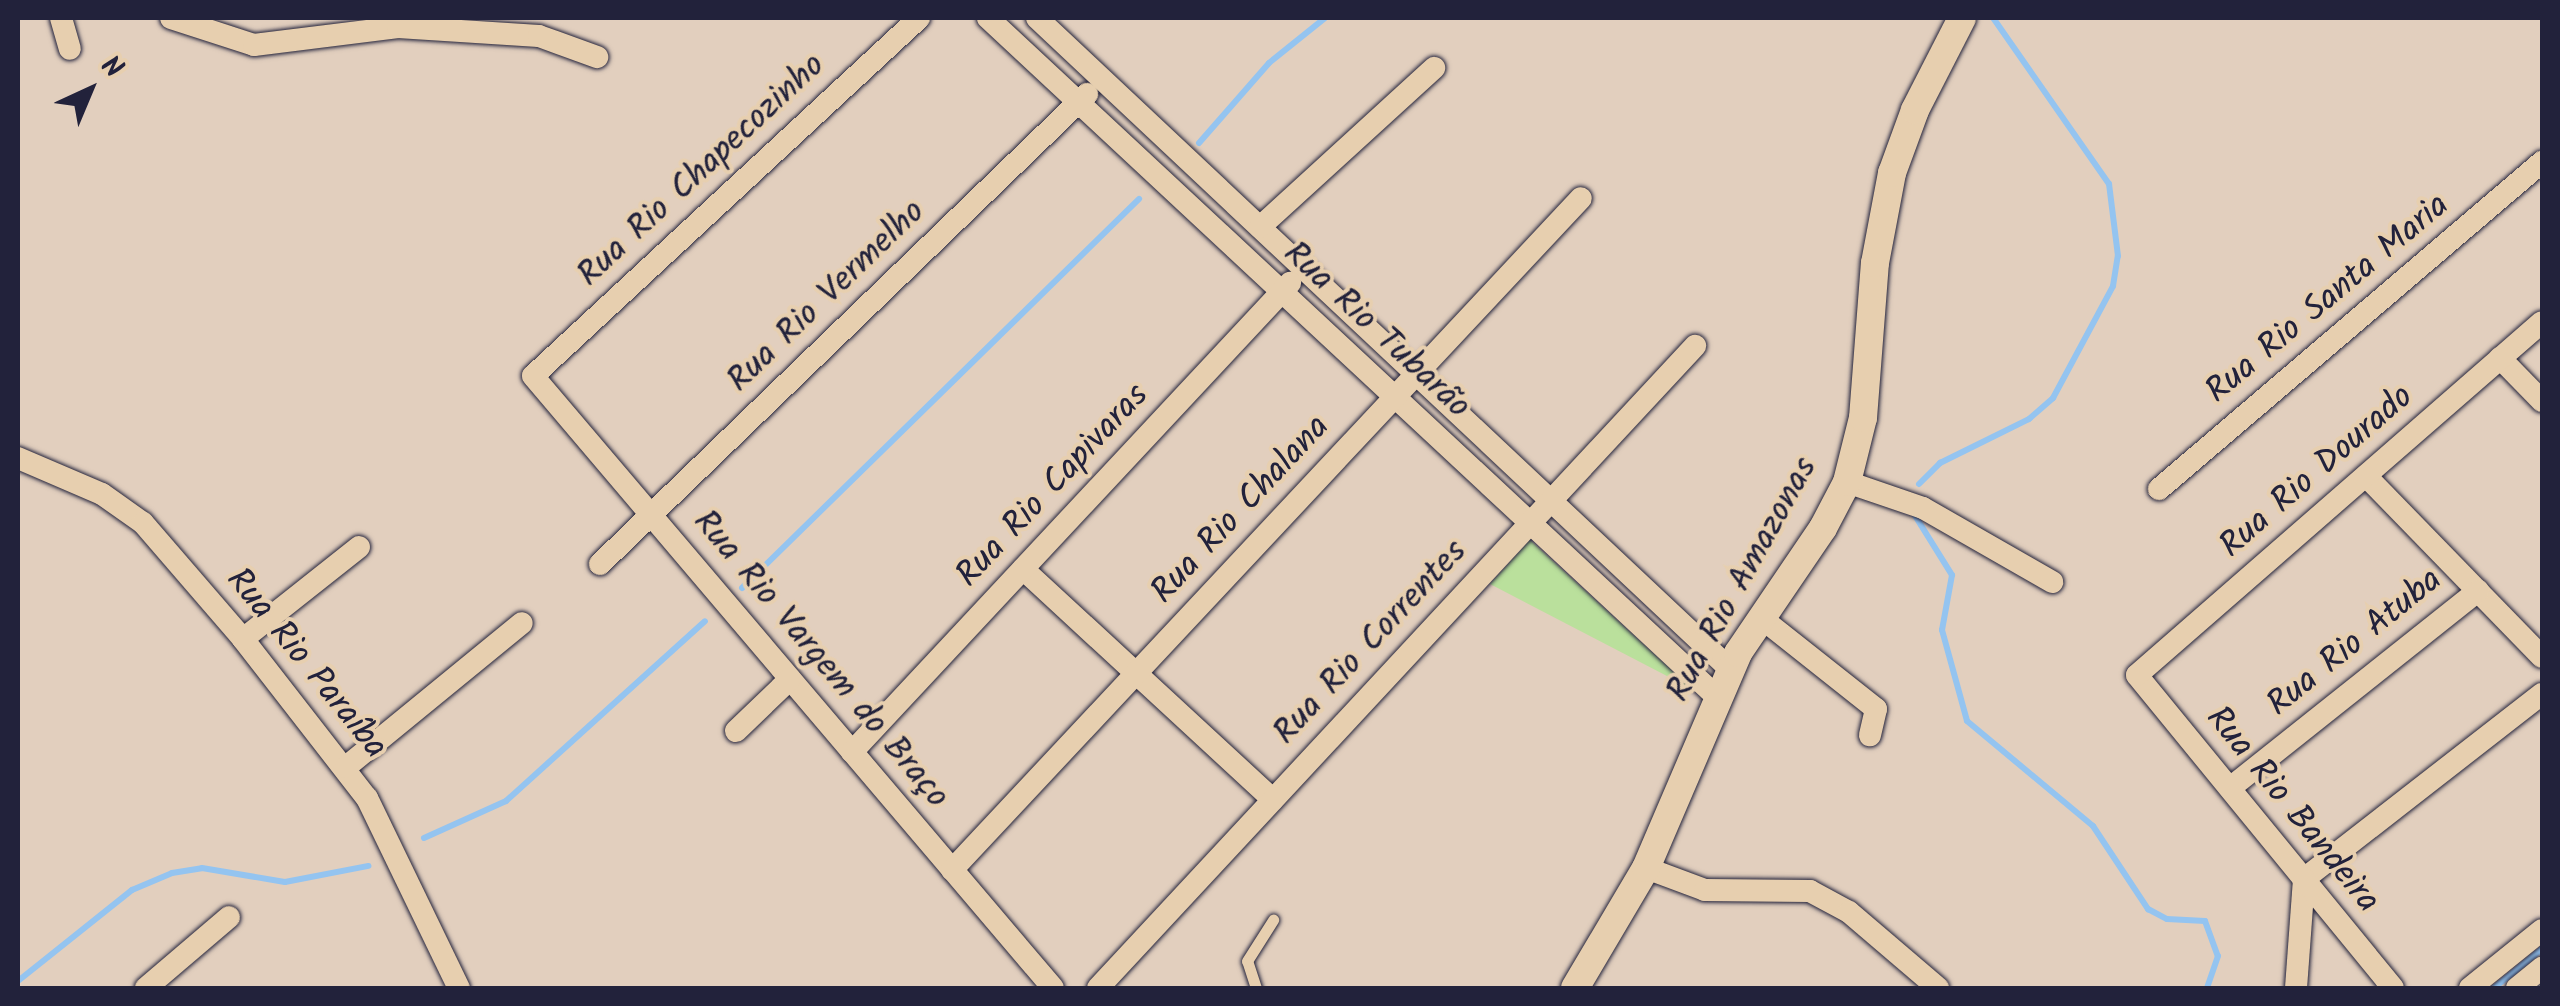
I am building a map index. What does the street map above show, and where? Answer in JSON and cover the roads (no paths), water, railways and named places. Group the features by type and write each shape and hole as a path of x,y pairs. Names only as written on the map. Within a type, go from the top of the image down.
{"street":[{"path":"60,18 70,49"},
{"path":"171,18 254,45 414,28 539,36 597,58"},
{"name":"Rua Rio Chapecozinho","path":"533,376 919,18"},
{"name":"Rua Rio Tubarão","path":"988,18 1716,696"},
{"name":"Rua Rio Tubarão","path":"1037,18 1730,668"},
{"path":"1055,34 1072,18"},
{"name":"Rua Rio Amazonas","path":"1575,988 1646,868 1730,668 1760,617 1824,528 1847,482 1862,418 1875,262 1892,173 1928,81 1962,18"},
{"path":"1260,227 1434,68"},
{"name":"Rua Rio Vermelho","path":"600,564 1102,79"},
{"name":"Rua Rio Santa Maria","path":"2158,489 2542,162"},
{"name":"Rua Rio Chalana","path":"952,870 1581,198"},
{"name":"Rua Rio Capivaras","path":"852,752 1304,268"},
{"name":"Rua Rio Dourado","path":"2137,675 2542,322"},
{"name":"Rua Rio Correntes","path":"1098,988 1695,346"},
{"path":"2500,358 2542,401"},
{"name":"Rua Rio Vargem do Braço","path":"533,376 1053,988"},
{"name":"Rua Rio Paraíba","path":"18,458 102,494 143,523 244,639 346,767 378,818 459,988"},
{"path":"2366,476 2542,658"},
{"path":"1847,482 1933,513 2052,582"},
{"path":"244,639 359,547"},
{"path":"1023,569 1273,800"},
{"name":"Rua Rio Atuba","path":"2230,788 2478,590"},
{"path":"1760,617 1876,709 1870,736"},
{"path":"346,767 522,623"},
{"name":"Rua Rio Bandeira","path":"2137,675 2394,988"},
{"path":"736,731 790,679"},
{"path":"2296,988 2304,879 2542,694"},
{"path":"1646,868 1706,890 1810,891 1849,912 1938,988"},
{"path":"146,988 230,917"},
{"path":"2470,988 2542,930"},
{"path":"2517,988 2542,968"}],"lane":[{"path":"1256,988 1247,961 1273,920"}],"waterway":[{"path":"1199,143 1269,63 1325,18"},
{"path":"1919,484 1940,463 2029,419 2053,398 2113,286 2118,256 2109,184 1993,18"},
{"path":"742,588 1139,199"},
{"path":"1914,514 1952,575 1942,630 1967,721 2093,826 2148,909 2167,919 2205,921 2218,956 2207,988"},
{"path":"424,838 506,801 705,621"},
{"path":"18,981 132,890 172,873 202,868 285,882 368,866"},
{"path":"2494,988 2542,949"}]}
